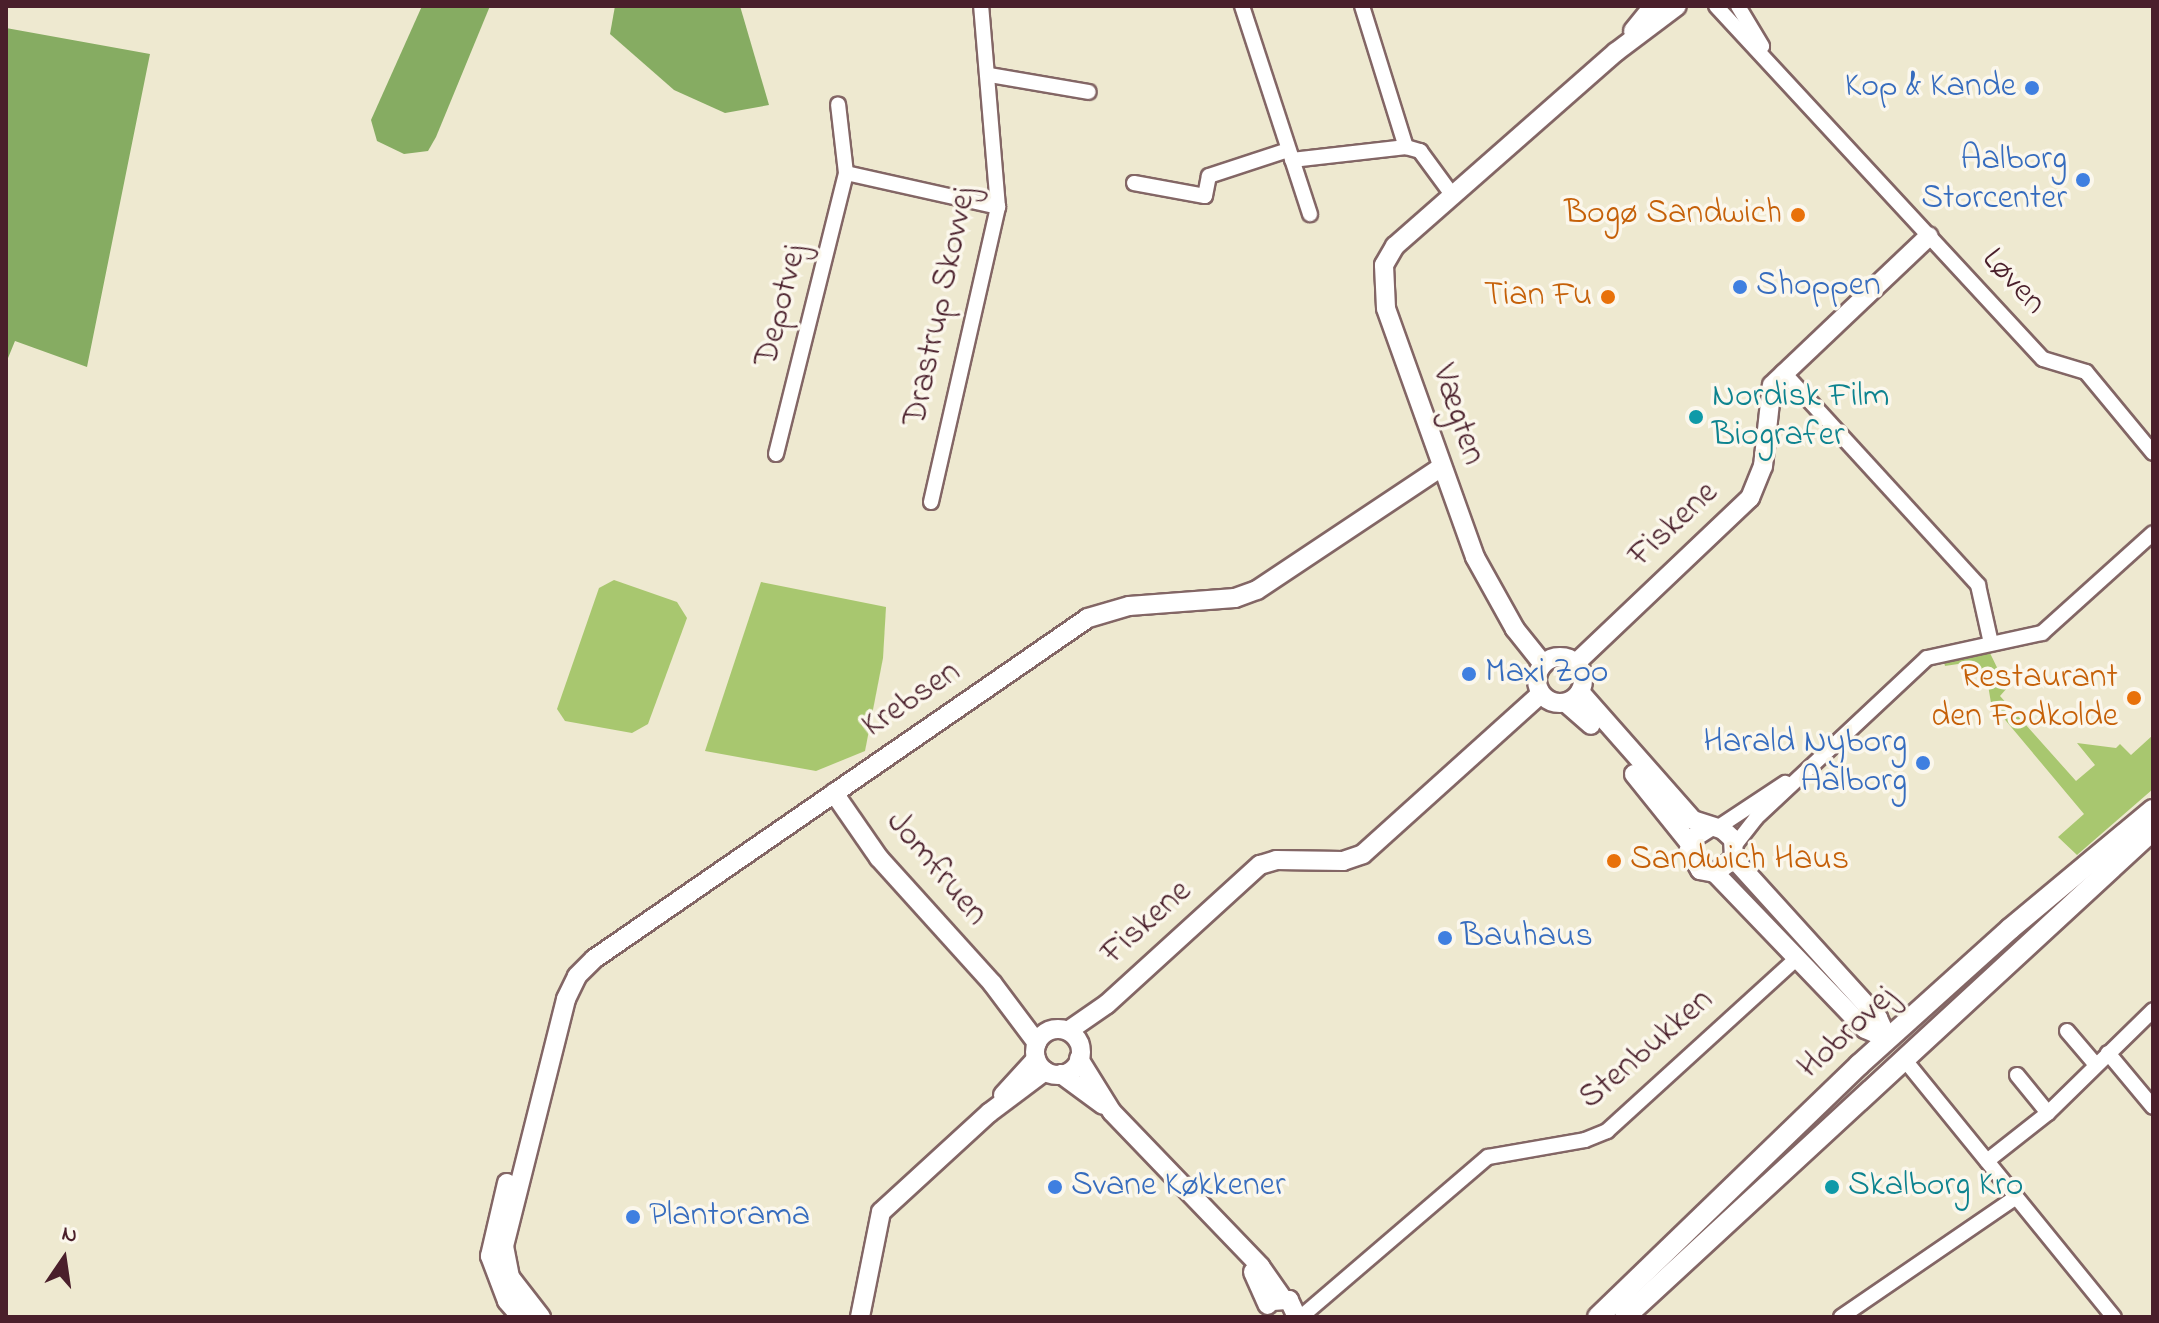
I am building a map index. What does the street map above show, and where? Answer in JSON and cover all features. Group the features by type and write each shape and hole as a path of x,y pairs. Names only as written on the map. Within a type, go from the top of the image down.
{"main road":[{"name":"Hobrovej","path":"1598,1317 1888,1039 2153,810"},
{"name":"Hobrovej","path":"1625,1317 2153,830"},
{"path":"1888,1039 1904,1059"}],"street":[{"name":"Drastrup Skovvej","path":"931,502 998,207 990,75 981,6"},
{"path":"1242,6 1310,214"},
{"path":"1362,6 1406,147"},
{"path":"1616,52 1653,6"},
{"path":"1616,52 1677,6"},
{"name":"Løven","path":"1716,6 2043,359 2086,372 2153,453"},
{"name":"Løven","path":"1738,6 1772,64"},
{"name":"Vægten","path":"1543,664 1492,590 1440,468 1382,285 1384,265 1395,246 1616,52"},
{"path":"990,75 1089,92"},
{"name":"Depotvej","path":"776,454 846,173 838,104"},
{"path":"1134,183 1205,196 1209,176 1290,155 1406,147 1420,151 1453,196"},
{"path":"846,173 998,207"},
{"name":"Fiskene","path":"1576,663 1750,498 1763,466 1772,385 1929,236"},
{"path":"1783,372 1978,585 1991,643"},
{"name":"Krebsen","path":"541,1317 510,1277 504,1246 533,1121 577,976 834,793 1088,618 1129,606 1235,598 1257,590 1440,468"},
{"path":"1715,873 1802,773 1927,658 2042,633 2153,533"},
{"path":"1556,658 1576,663 1583,677 1573,697 1552,702 1541,694 1537,682 1543,664 1556,658"},
{"name":"Fiskene","path":"860,1317 881,1212 1107,1004 1260,865 1276,860 1343,861 1363,854 1541,694"},
{"path":"1573,697 1693,820 1713,828 1878,1018 1888,1039"},
{"path":"1573,697 1690,844 1694,864 1715,873 1865,1029 1888,1039"},
{"path":"1690,844 1802,773"},
{"name":"Jomfruen","path":"834,793 879,858 1241,1252 1260,1266 1279,1311"},
{"name":"Stenbukken","path":"1279,1311 1331,1296 1488,1157 1585,1140 1607,1131 1798,957"},
{"path":"1987,1161 2048,1113 2153,1010"},
{"path":"2067,1031 2096,1065"},
{"path":"2108,1053 2153,1107"},
{"path":"1904,1059 2114,1317"},
{"path":"2017,1075 2048,1113"},
{"name":"Krebsen","path":"521,1317 495,1278 490,1249 508,1179 533,1121"},
{"path":"1841,1317 2016,1197"}],"green space":[{"path":"422,6 490,6 428,151 404,154 377,141 371,120"},
{"path":"615,6 740,6 769,105 725,113 674,90 610,34"},
{"path":"6,28 150,54 87,367 15,341 6,363"},
{"path":"614,580 677,602 687,618 648,724 632,733 565,721 557,709 599,588"},
{"path":"761,582 886,607 883,658 865,751 816,771 705,751"},
{"path":"1989,651 2007,688 2000,696 2076,781 2095,765 2077,743 2116,748 2120,744 2131,755 2153,735 2153,789 2077,855 2058,837 2084,814 1991,703 1987,679 1958,664 1945,666 1943,658"}],"place":[{"name":"Kop & Kande","path":"2032,88"},
{"name":"Aalborg Storcenter","path":"2083,180"},
{"name":"Bogø Sandwich","path":"1798,215"},
{"name":"Shoppen","path":"1740,287"},
{"name":"Tian Fu","path":"1608,297"},
{"name":"Nordisk Film Biografer","path":"1696,417"},
{"name":"Maxi Zoo","path":"1469,674"},
{"name":"Restaurant den Fodkolde","path":"2134,698"},
{"name":"Harald Nyborg Aalborg","path":"1923,763"},
{"name":"Sandwich Haus","path":"1614,861"},
{"name":"Bauhaus","path":"1445,938"},
{"name":"Svane Køkkener","path":"1055,1187"},
{"name":"Skalborg Kro","path":"1832,1187"},
{"name":"Plantorama","path":"633,1217"}]}
